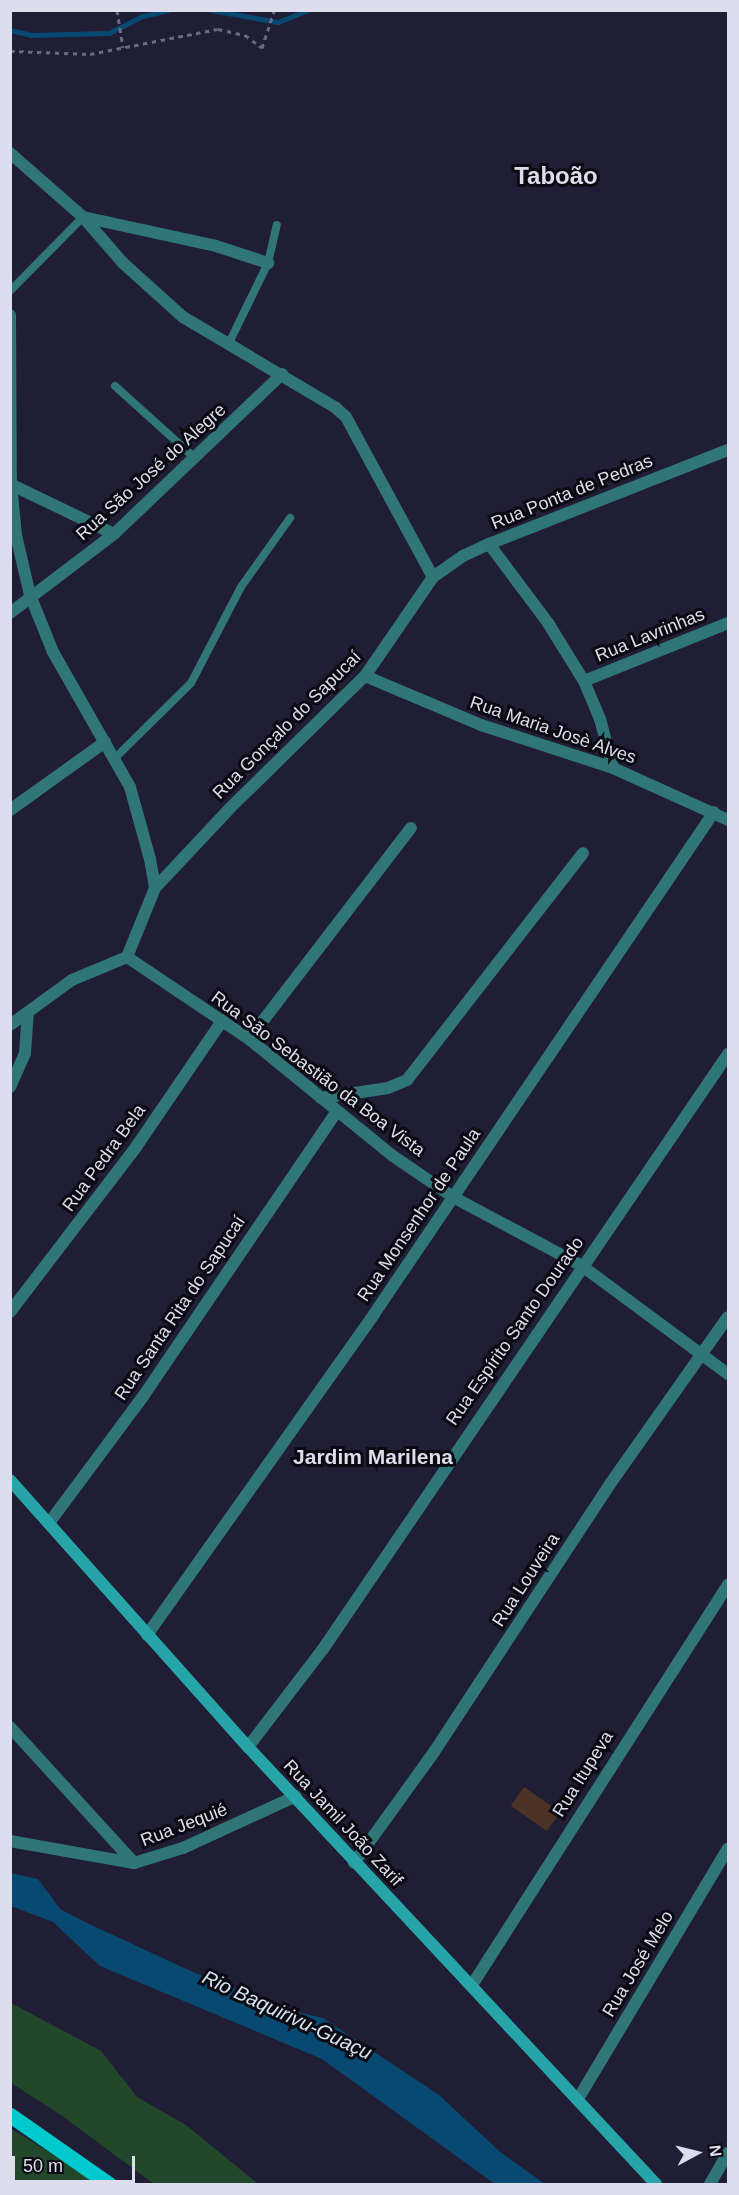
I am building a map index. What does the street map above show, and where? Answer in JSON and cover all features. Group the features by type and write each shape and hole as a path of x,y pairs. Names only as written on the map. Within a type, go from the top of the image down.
{"main road":[{"name":"Rua Jamil João Zarif","path":"10,1480 354,1863 472,1985 656,2184"},
{"path":"10,2115 109,2184"}],"street":[{"path":"10,153 83,217 151,292 228,345 282,374 346,417 433,577"},
{"path":"83,217 205,243 268,263"},
{"path":"10,315 11,484 16,535 30,595 53,652 130,787 143,824 155,888 127,957 72,980 10,1025"},
{"name":"Rua São José do Alegre","path":"10,613 30,595 114,534 196,459 282,374"},
{"name":"Rua Ponta de Pedras","path":"433,577 463,556 489,544 729,450"},
{"path":"11,484 114,534"},
{"path":"489,544 548,623 584,681 613,768"},
{"name":"Rua Gonçalo do Sapucaí","path":"155,888 230,808 365,676 433,577"},
{"name":"Rua Lavrinhas","path":"584,681 729,623"},
{"name":"Rua Maria Josè Alves","path":"365,676 481,725 613,768 729,820"},
{"path":"10,810 105,742"},
{"name":"Rua Monsenhor de Paula","path":"147,1635 453,1197 714,812"},
{"path":"249,1039 411,828"},
{"path":"321,1098 388,1088 408,1080 583,853"},
{"name":"Rua São Sebastião da Boa Vista","path":"127,957 249,1039 321,1098 453,1197 582,1266 729,1374"},
{"path":"10,1087 26,1053 28,1014"},
{"name":"Rua Pedra Bela","path":"10,1312 129,1156 222,1021"},
{"name":"Rua Espírito Santo Dourado","path":"248,1747 329,1640 582,1266 729,1054"},
{"name":"Rua Santa Rita do Sapucaí","path":"49,1523 144,1395 338,1111"},
{"name":"Rua Louveira","path":"354,1863 434,1752 610,1484 729,1317"},
{"name":"Rua Itupeva","path":"472,1985 729,1584"},
{"path":"10,1727 134,1863"},
{"name":"Rua Jequié","path":"10,1841 134,1863 183,1848 296,1796"},
{"name":"Rua José Melo","path":"578,2099 729,1848"},
{"path":"710,2184 729,2153"}],"lane":[{"path":"10,291 83,217"},
{"path":"228,345 268,263 277,225"},
{"path":"116,386 196,459"},
{"path":"114,759 191,683 241,587 290,518"}],"path":[{"path":"117,10 123,48"},
{"path":"10,51 90,54 218,29 244,35 262,48 266,42 274,11"}],"green space":[{"path":"11,2003 101,2051 137,2097 186,2125 258,2184 154,2184 61,2115 11,2083"},
{"path":"10,2128 78,2170 97,2184 11,2184"}],"water":[{"name":"Rio Baquirivu-Guaçu","path":"10,1873 38,1879 60,1909 89,1924 193,1972 290,2010 323,2018 439,2095 499,2151 545,2184 495,2184 322,2059 100,1966 53,1922 11,1906"}],"building":[{"path":"524,1787 560,1812 547,1831 511,1806"}],"waterway":[{"path":"10,30 31,35 109,33 143,16 169,10"},
{"path":"211,10 278,22 308,10"}],"district":[{"name":"Taboão","path":"556,176"},
{"name":"Jardim Marilena","path":"373,1457"}]}
